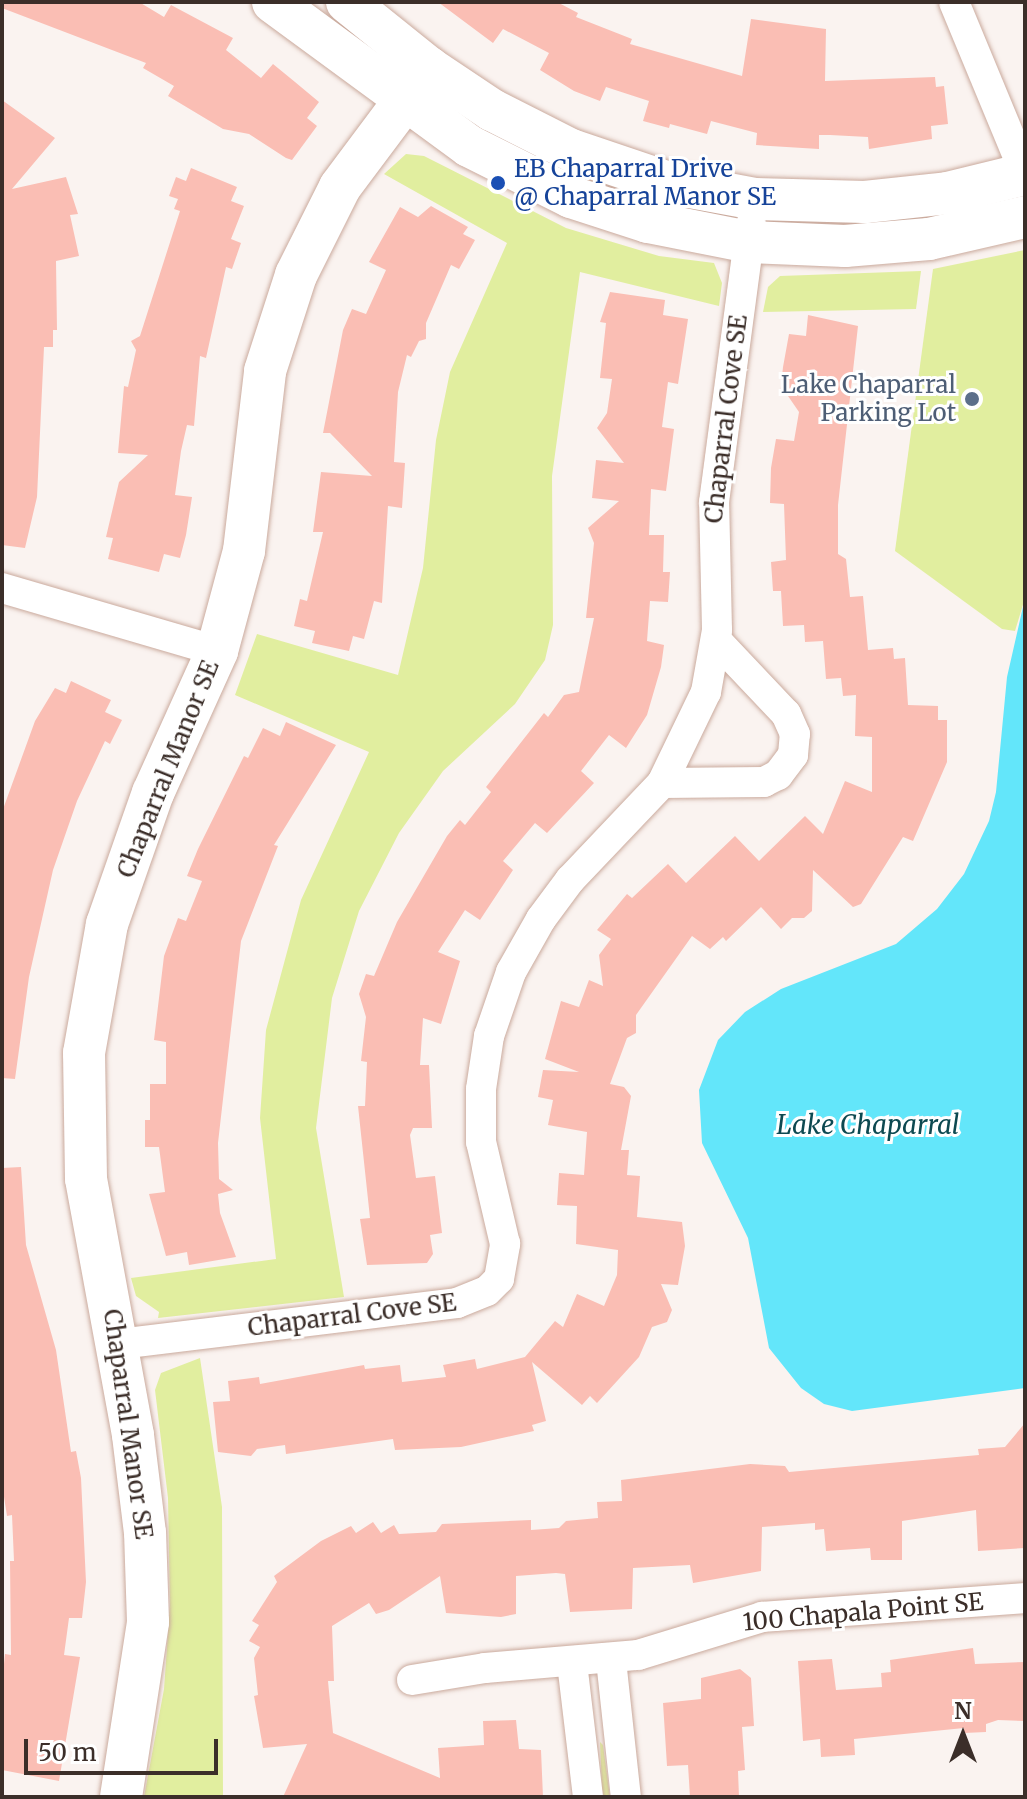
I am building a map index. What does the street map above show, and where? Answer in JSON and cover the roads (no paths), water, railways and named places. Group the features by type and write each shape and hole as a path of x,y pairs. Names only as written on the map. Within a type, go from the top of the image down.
{"street":[{"path":"273,2 402,101 486,156 571,197 648,222 749,242 879,244 958,234 1025,217"},
{"path":"347,2 429,68 492,110 592,158 669,183 755,199 912,198 1025,173 954,2"},
{"name":"Chaparral Manor SE","path":"121,1797 148,1622 145,1533 119,1344 86,1179 84,1053 107,924 153,793 217,651 244,551 265,371 296,275 340,187 429,68"},
{"name":"Chaparral Cove SE","path":"119,1344 457,1303 494,1285 505,1263 505,1244 484,1169 480,1109 486,1050 500,998 517,959 559,893 662,783 699,712 716,640 714,502 755,199"},
{"path":"2,588 217,651"},
{"path":"662,783 758,783 775,777 793,755 795,734 786,714 716,640"},
{"name":"100 Chapala Point SE","path":"412,1680 485,1668 611,1660 762,1617 1025,1598"},
{"path":"611,1660 626,1797"},
{"path":"572,1663 588,1797"}],"water":[{"name":"Lake Chaparral","path":"1025,598 1025,1388 852,1411 824,1404 801,1388 769,1348 748,1238 702,1143 699,1090 718,1040 745,1012 781,989 896,944 937,909 964,874 989,821 996,792 1007,677"}],"place":[{"name":"EB Chaparral Drive @ Chaparral Manor SE","path":"498,183"},
{"name":"Lake Chaparral Parking Lot","path":"972,399"}]}
